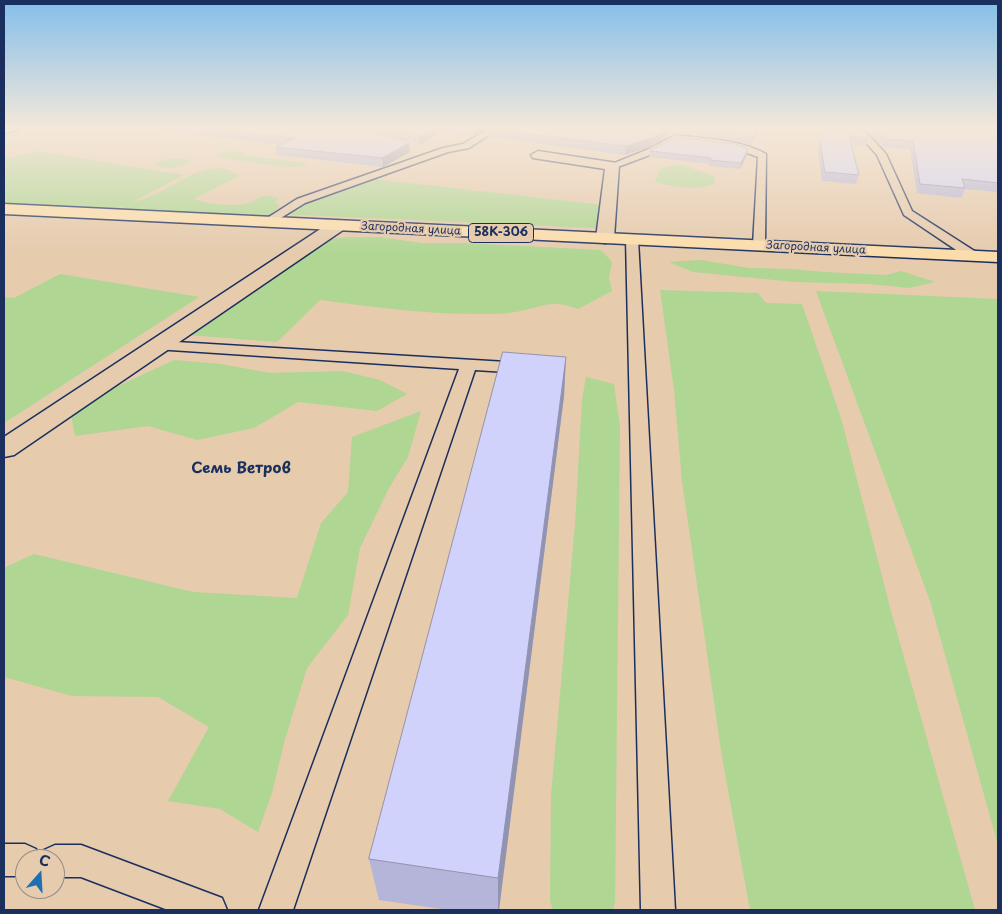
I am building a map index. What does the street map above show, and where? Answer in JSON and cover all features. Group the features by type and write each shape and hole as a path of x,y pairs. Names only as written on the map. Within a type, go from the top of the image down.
{"highway":[{"name":"Загородная улица","path":"6,211 998,257"}],"street":[{"path":"605,238 612,171"},
{"path":"4,449 337,226"}],"lane":[{"path":"267,222 301,200 384,171"},
{"path":"759,245 762,171"},
{"path":"888,171 908,212 972,256"},
{"path":"632,239 658,910"},
{"path":"160,346 536,368"},
{"path":"276,910 469,364"},
{"path":"65,861 81,862 210,910"}],"green space":[{"path":"4,171 158,171 184,175 131,203 155,194 197,172 230,171 239,176 194,199 208,203 231,205 246,204 257,198 268,196 278,198 274,203 280,205 270,216 258,217 121,210 125,205 109,213 4,208"},
{"path":"659,171 699,171 714,176 715,184 685,188 655,182"},
{"path":"363,178 613,206 617,229 276,214 304,196"},
{"path":"347,237 380,237 422,243 465,243 601,250 612,262 609,278 612,291 578,309 560,304 552,304 511,313 496,314 422,312 320,300 277,342 188,335 321,240"},
{"path":"701,260 749,268 887,275 901,271 935,282 909,288 870,284 795,282 693,272 669,262"},
{"path":"60,274 199,297 4,423 4,297 14,298"},
{"path":"660,290 758,293 766,303 802,304 841,418 891,611 975,910 750,910 722,757 682,481 674,390"},
{"path":"816,291 998,299 998,845 930,601"},
{"path":"174,360 221,364 270,373 342,371 380,380 407,394 377,411 298,402 254,428 197,440 148,426 75,436 71,414 97,396"},
{"path":"586,377 614,384 620,427 615,902 613,910 553,910 550,901 551,796 575,524 582,400"},
{"path":"421,411 408,457 389,488 360,548 348,615 307,668 285,739 272,793 258,832 220,809 168,801 209,727 158,697 72,696 4,677 4,568 34,554 193,592 297,598 321,523 348,492 352,437"}],"building":[{"path":"858,171 859,175 825,172"},
{"path":"918,171 998,171 998,183 962,179 965,188 920,184"},
{"path":"503,352 566,357 498,878 369,859"}],"district":[{"name":"Семь Ветров","path":"241,469"}]}
